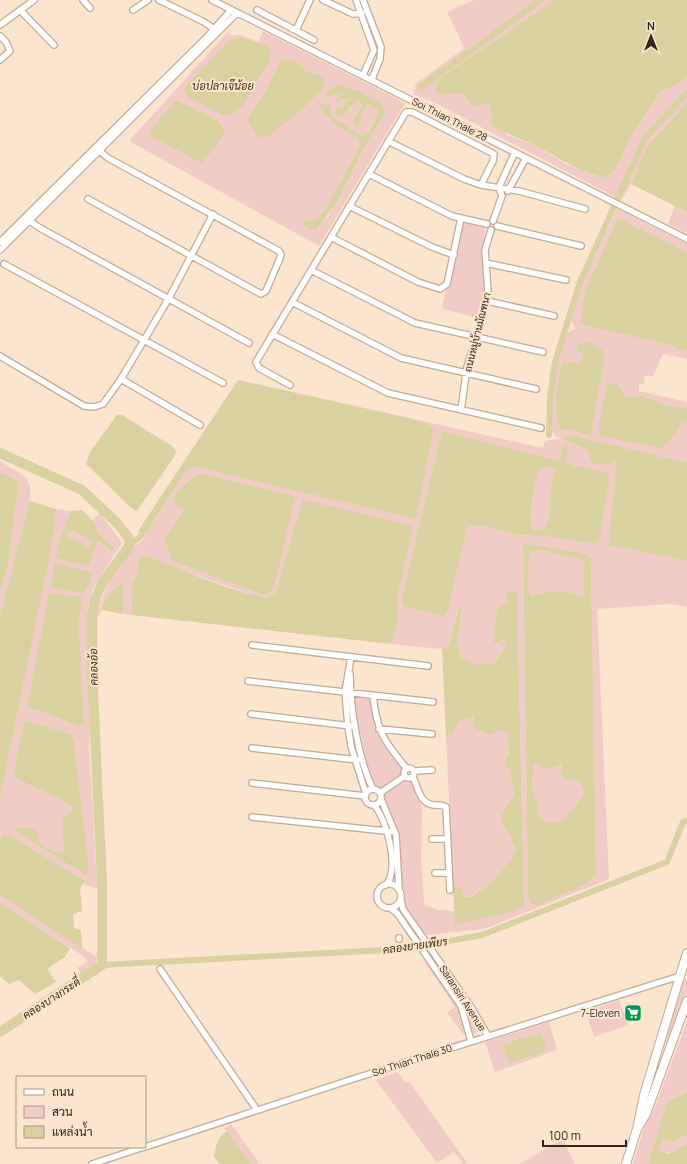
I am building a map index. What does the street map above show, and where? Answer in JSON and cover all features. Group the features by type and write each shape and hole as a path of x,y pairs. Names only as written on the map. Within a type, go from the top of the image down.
{"main road":[{"path":"626,1164 637,1129 644,1096 683,975 687,956"},
{"path":"637,1129 646,1114 687,1001"}],"street":[{"path":"0,25 34,0"},
{"path":"83,0 90,8"},
{"path":"133,10 148,0"},
{"path":"160,0 217,30"},
{"name":"Soi Thian Thale 28","path":"212,0 372,79 687,239"},
{"path":"296,30 310,0"},
{"path":"323,0 342,10 360,14 366,12"},
{"path":"356,0 374,50 363,75"},
{"path":"363,0 366,12 380,43 381,52 372,79"},
{"path":"20,10 54,45"},
{"path":"217,30 231,10"},
{"path":"256,10 314,40"},
{"path":"0,250 28,219 145,101 217,30 237,13"},
{"path":"0,36 6,42 10,51 0,60"},
{"path":"374,50 381,52"},
{"path":"290,385 256,365 272,334 406,112 412,112 494,154 493,161 481,185"},
{"path":"388,141 464,180 481,185 510,189 584,209"},
{"path":"88,199 261,294 266,291 281,255 279,251 97,150"},
{"path":"502,196 499,188 515,152"},
{"path":"487,224 493,220 502,196 510,189 526,158"},
{"path":"369,174 452,216 487,224 491,230 494,230 497,226"},
{"path":"349,206 432,247 454,255"},
{"path":"0,356 78,403 89,407 103,404 121,380 145,341 213,214"},
{"path":"331,237 418,282 440,289 447,284 462,218"},
{"path":"0,242 28,219"},
{"path":"28,219 40,228 248,343"},
{"path":"493,220 496,222 497,226 581,246"},
{"name":"ถนนหมู่บ้านมัณฑนา","path":"461,410 467,373 487,301 488,280 485,250 491,230"},
{"path":"486,263 566,280"},
{"path":"4,264 223,383"},
{"path":"311,270 415,323 543,352"},
{"path":"487,301 554,316"},
{"path":"292,302 402,358 536,389"},
{"path":"272,334 388,393 541,428"},
{"path":"121,380 200,425"},
{"path":"252,645 428,666"},
{"path":"347,692 364,761 374,789 381,796 395,832 401,900 397,906 390,908 380,904 377,896 380,889 386,885 391,873 388,832 374,805 367,802 351,746 348,726 347,692 351,657"},
{"path":"248,681 433,702"},
{"path":"374,696 379,729 388,745 406,769 410,768 414,774 423,802 427,804 443,805 446,807 450,890"},
{"path":"251,714 355,727"},
{"path":"379,729 432,734"},
{"path":"252,748 364,761"},
{"path":"374,805 379,803 381,796 405,776 404,772 406,769"},
{"path":"405,776 410,778 414,774 432,770"},
{"path":"252,783 366,795 374,789"},
{"path":"252,817 395,832"},
{"path":"432,839 447,839"},
{"path":"434,873 449,873"},
{"path":"386,885 394,885 399,889"},
{"name":"Saransiri Avenue","path":"401,900 403,909 469,1005 488,1036"},
{"name":"Saransiri Avenue","path":"390,908 395,910 461,1006 471,1042"},
{"path":"160,969 257,1110"},
{"path":"440,976 446,971"},
{"name":"Soi Thian Thale 30","path":"146,1147 488,1036 683,975"},
{"path":"463,1011 463,1007 469,1005"},
{"name":"Soi Thian Thale 30","path":"92,1164 142,1148"}],"green space":[{"path":"474,0 555,0 437,80 435,93 464,93 469,103 488,102 507,135 534,145 566,164 597,176 607,178 616,169 628,142 660,92 679,84 687,74 687,102 647,147 631,184 621,200 433,102 413,94 416,84 464,48 447,12"},
{"path":"263,31 405,103 319,246 129,141 227,33 234,36 238,34 258,42","holes":["240,37 242,106 233,114 189,82 230,40","279,63 303,67 307,72 320,75 325,86 309,103 286,120 250,115 267,89","337,84 383,105 385,114 368,141 337,202 326,219 308,228 303,222 317,219 326,208 360,146 357,138 319,105 331,110 333,117 361,136 369,133 379,110 369,104 363,111 360,124 354,124 354,118 362,105 358,100 349,110 335,114 337,107 342,107 350,98 335,101 344,93 321,98","176,101 219,121 152,128"]},
{"path":"675,206 687,212 687,233 668,224"},
{"path":"617,209 687,244 687,252 618,218 581,322 585,325 673,346 685,351 687,349 687,359 663,354 653,376 645,376 644,384 639,384 639,391 687,402 687,408 668,406 644,396 625,397 619,384 607,383 599,423 599,436 615,438 676,434 681,424 687,423 687,463 568,434 562,438 617,459 608,545 687,561 687,607 669,604 597,609 609,879 484,929 425,935 404,906 406,896 399,882 401,867 395,825 383,801 384,795 380,789 375,786 371,778 353,698 355,696 371,696 374,726 378,734 403,768 402,772 404,780 412,781 422,808 421,857 424,904 438,910 454,911 456,925 524,894 517,593 507,601 495,644 505,639 505,648 495,663 477,665 460,657 457,643 462,610 458,608 448,646 442,649 391,644 397,625 398,595 413,528 276,592 270,597 255,596 174,567 149,556 140,555 136,578 131,586 132,615 123,614 123,584 102,603 102,610 96,619 107,586 118,565 133,548 142,541 186,471 193,465 416,519 434,427 409,418 543,448 545,441 561,438 554,435 552,431 554,381 559,357 567,333 576,328 570,320 580,288","holes":["582,353 605,357 591,435 564,361 581,363","442,431 559,461 564,445 567,445 567,456 564,460 582,468 602,471 592,544 544,535 515,535 483,525 467,527 402,598","197,475 206,475 295,496 263,595 172,561 164,539 183,508 176,506 173,500 187,481","523,545 591,560 596,874 528,896"]},
{"path":"465,221 485,227 482,260 486,290 478,318 442,309 446,288 450,282 463,223"},
{"path":"0,461 24,476 30,485 30,501 0,616 0,590 8,564 18,487 17,480 0,472"},
{"path":"548,466 555,471 550,491 550,517 544,530 533,530 532,507 539,469"},
{"path":"56,509 71,511 60,539 89,566 97,542 100,541 110,551 92,520 100,513 122,543 94,586 87,610 91,719 89,744 97,888 84,885 85,882 1,837 0,842 0,799 52,544","holes":["81,609 78,618 78,633 84,725 80,727 39,710 27,708","24,720 71,734 74,743 89,867 87,876 16,832 38,831 37,841 45,848 62,854 65,849 63,817 72,812 71,806 60,799 13,777"]},
{"path":"69,530 92,540 90,548 67,536"},
{"path":"540,550 584,560 584,597 577,594 558,591 545,592 531,596 528,589 529,552"},
{"path":"474,716 500,730 507,731 509,752 504,763 510,771 514,794 508,804 503,827 514,840 516,851 495,880 470,897 464,896 462,889 453,885 446,736 453,734 459,721"},
{"path":"534,762 552,764 565,768 575,776 585,792 575,807 561,822 547,823 537,812 537,803 532,785"},
{"path":"0,895 97,957 95,965 81,974 77,968 87,962 85,957 0,902"},
{"path":"426,960 459,1010 465,1036 447,1013 455,1007 424,961"},
{"path":"687,979 687,992 662,1052 681,981"},
{"path":"619,1000 628,1025 594,1037 586,1012"},
{"path":"468,1008 475,1017 480,1030 474,1034 472,1032 468,1015 465,1014 465,1009"},
{"path":"687,1021 687,1092 667,1102 648,1164 633,1164 644,1127 654,1110"},
{"path":"549,1022 557,1050 495,1072 485,1042"},
{"path":"398,1072 406,1083 409,1081 468,1164 463,1164 454,1152 437,1163 376,1080"},
{"path":"231,1124 260,1164 251,1164 224,1128"},
{"path":"687,1135 687,1144 676,1151 666,1153 657,1151 662,1139 681,1139"},
{"path":"563,1139 575,1164 519,1164"}],"water":[{"path":"555,0 687,0 687,74 679,84 660,92 628,142 616,169 607,178 578,169 534,145 492,125 491,108 488,102 476,107 469,103 464,93 435,94 437,80"},
{"name":"บ่อปลาเจ๊น้อย","path":"240,37 268,47 271,54 267,65 242,106 233,114 222,115 187,96 185,90 189,82 230,40"},
{"path":"284,59 297,63 307,72 320,75 325,81 325,86 309,103 269,136 257,137 248,121 250,115 267,89 279,63"},
{"path":"337,84 362,93 383,105 385,114 368,141 337,202 316,230 308,229 303,222 317,219 326,208 360,146 357,138 334,124 318,105 329,104 333,117 361,136 369,133 379,111 368,104 363,111 359,127 354,124 354,118 362,105 358,100 342,116 335,114 337,107 342,107 350,98 334,102 343,93 321,98"},
{"path":"176,100 219,121 225,134 202,163 149,135 152,128"},
{"path":"687,102 687,212 631,184 647,147"},
{"path":"618,218 687,252 687,349 685,351 677,350 673,346 585,325 581,322 585,292"},
{"path":"587,342 601,349 605,357 591,435 560,428 556,402 563,361 581,363 582,353 577,352 578,344"},
{"path":"238,380 409,418 434,427 416,519 193,466 186,471 146,534 138,531"},
{"path":"607,383 619,384 625,397 644,396 668,406 687,408 687,423 681,424 676,434 663,448 599,436 599,423"},
{"path":"117,415 122,415 172,446 176,451 174,457 137,511 131,508 86,464 90,452"},
{"path":"442,431 559,461 564,445 567,445 567,456 565,460 580,467 597,470 608,474 609,481 599,542 592,544 544,535 515,535 483,525 467,527 447,612 443,616 403,606 402,598","holes":["548,466 555,471 550,491 550,517 544,530 533,530 531,515 539,470"]},
{"path":"568,434 687,463 687,561 608,545 617,460 608,465 592,463 587,449 562,438"},
{"path":"0,472 17,480 18,487 8,564 0,590"},
{"path":"197,475 206,475 295,496 274,588 268,594 263,595 172,561 164,539 183,509 176,506 173,500 177,492"},
{"path":"303,500 408,525 413,528 398,595 397,625 391,644 132,615 131,586 136,578 140,555 154,558 209,581 262,597 270,597 276,592"},
{"path":"30,501 56,509 52,544 0,799 0,616"},
{"path":"82,510 92,520 101,536 114,548 111,551 100,541 97,542 89,566 56,558 60,539 71,511","holes":["69,530 92,540 90,548 67,536"]},
{"path":"523,545 541,546 587,554 591,560 596,874 586,884 537,905 531,904 528,896","holes":["540,550 584,560 584,597 558,591 546,592 531,596 528,589 529,552","534,762 544,769 561,765 563,779 579,780 585,792 575,807 561,822 547,823 537,812 537,803 532,785"]},
{"path":"55,563 92,573 89,585 84,593 50,587"},
{"path":"123,583 123,614 102,610 106,598 112,591"},
{"path":"507,592 517,592 524,905 514,911 455,925 453,885 462,889 464,896 471,897 495,880 516,851 513,841 504,827 501,817 514,794 510,771 504,763 509,752 507,731 500,730 489,735 473,727 474,716 459,721 453,734 446,736 442,649 448,646 459,607 462,610 457,643 460,657 477,665 495,663 505,648 505,639 494,644 494,631 497,610 507,601"},
{"path":"49,593 82,597 81,609 78,618 84,725 80,727 39,710 27,708"},
{"path":"24,720 71,734 74,743 89,867 87,876 16,832 14,828 31,828 38,831 38,841 45,848 62,854 64,847 64,842 61,835 63,831 63,817 72,812 71,806 60,799 13,777"},
{"path":"5,835 10,836 85,881 80,889 82,911 73,914 74,928 81,930 82,948 0,895 0,842 1,837"},
{"path":"0,902 70,948 65,957 47,969 56,982 35,994 19,980 9,984 0,976"},
{"path":"536,1034 541,1034 546,1045 544,1052 509,1063 503,1045"},
{"path":"687,1092 687,1135 673,1142 663,1139 658,1151 669,1154 687,1144 687,1164 648,1164 667,1102"},
{"path":"227,1131 251,1164 220,1164 214,1157 219,1139"}],"waterway":[{"path":"421,87 541,0"},
{"path":"549,435 550,397 555,362 580,282 645,138 687,93"},
{"name":"คลองอ้อ","path":"0,453 82,490 117,523 128,537 130,545 102,583 92,613 92,671 102,883 102,965 0,1032"},
{"path":"130,545 140,537 147,527"},
{"name":"คลองยายเพียร","path":"102,965 405,949 482,935 667,862 683,822 687,821"}],"place":[{"name":"7-Eleven","path":"633,1013"}],"water label":[{"name":"คลองบางกระดี่","path":"51,998"}]}
